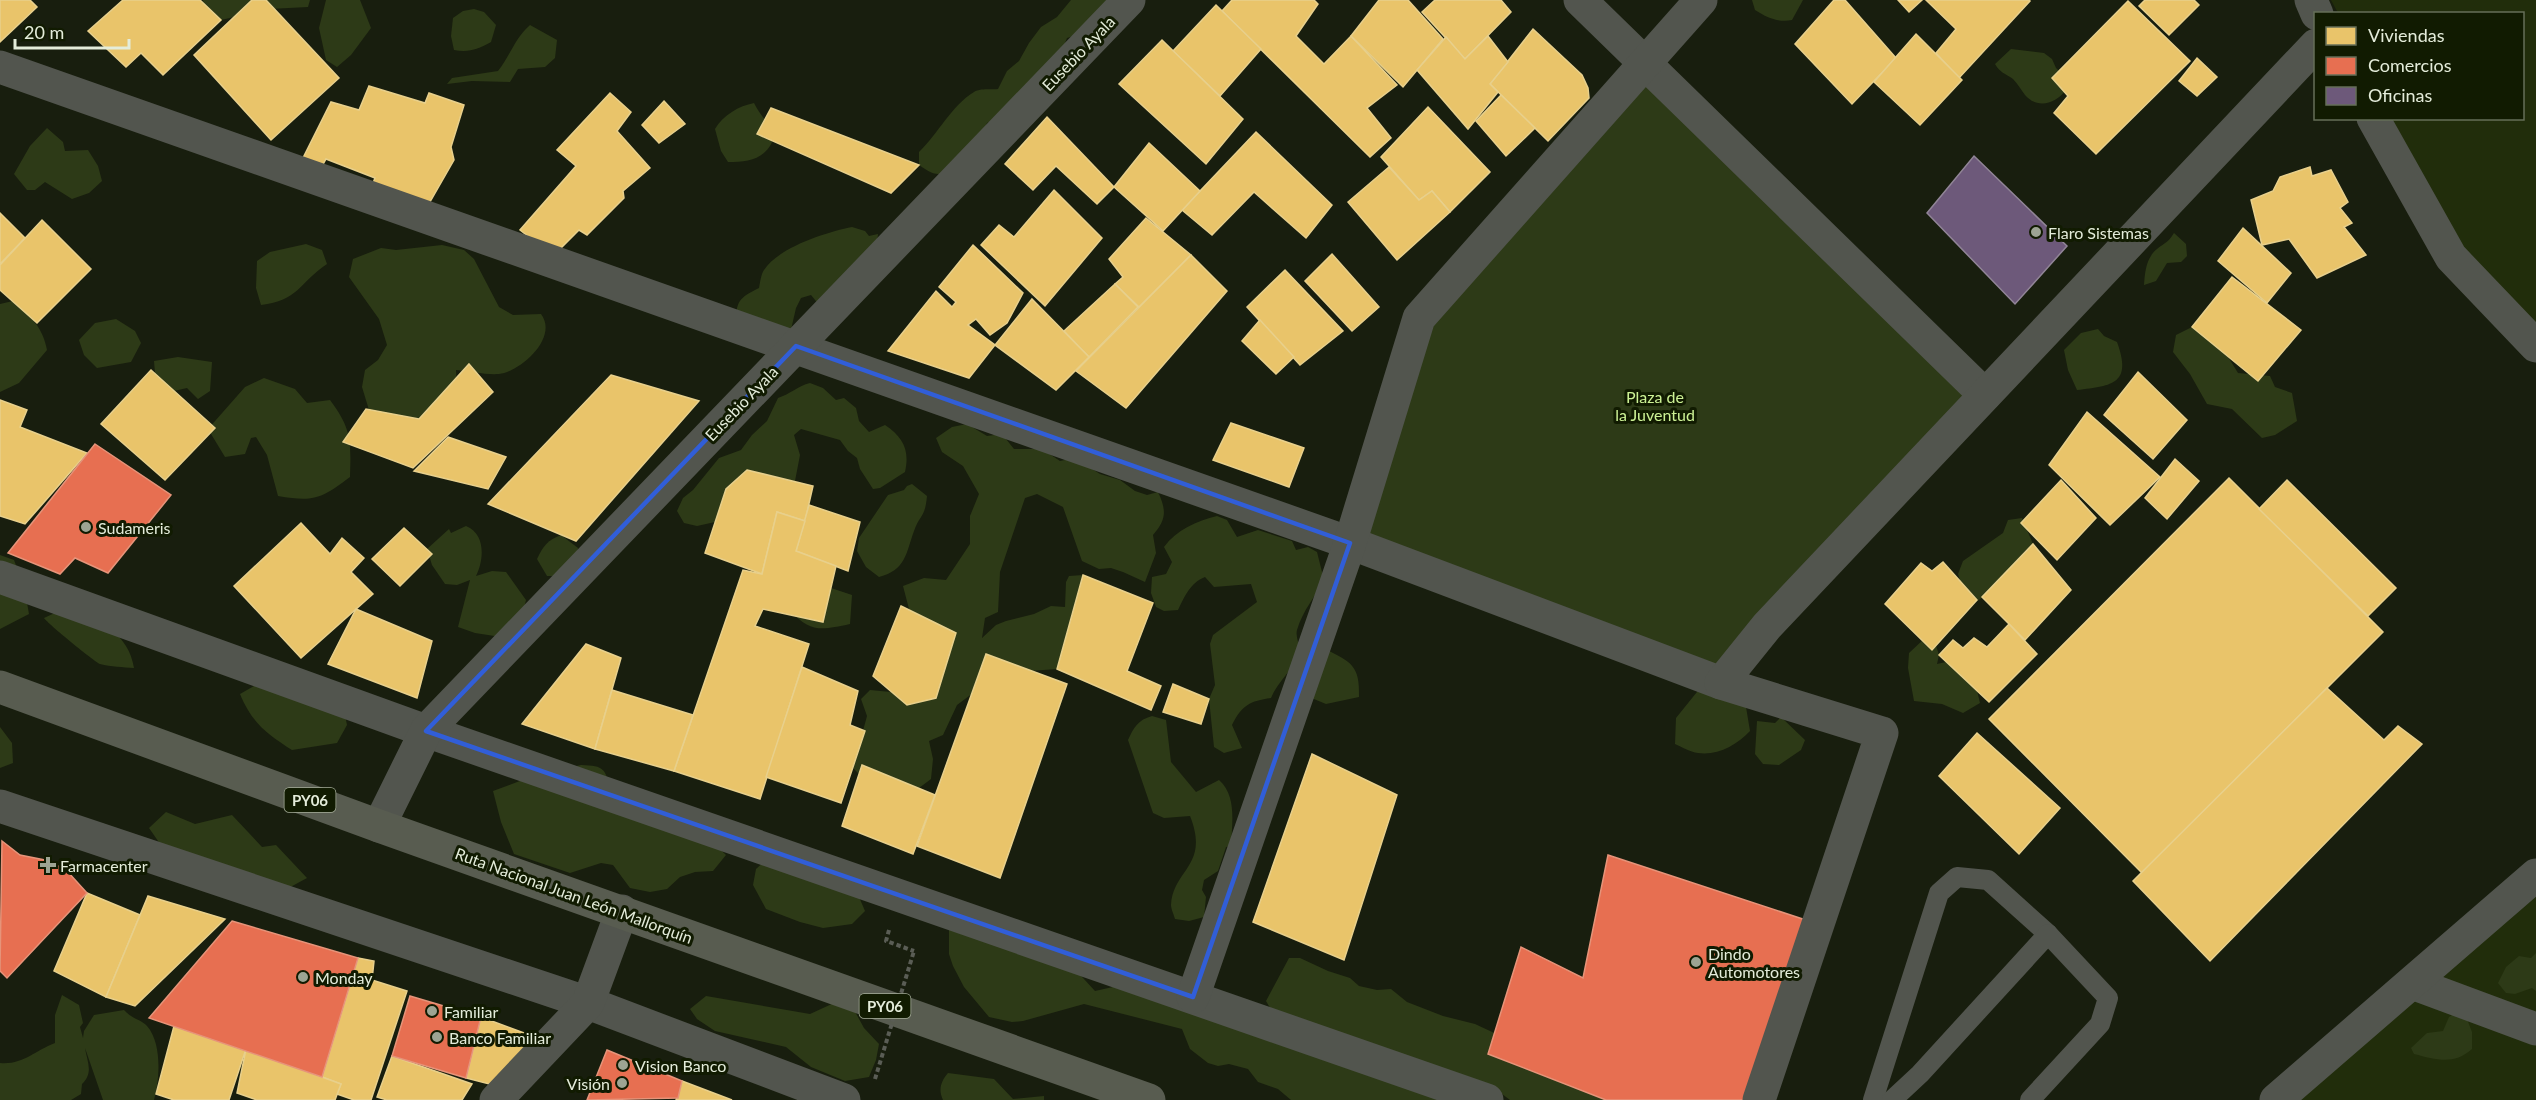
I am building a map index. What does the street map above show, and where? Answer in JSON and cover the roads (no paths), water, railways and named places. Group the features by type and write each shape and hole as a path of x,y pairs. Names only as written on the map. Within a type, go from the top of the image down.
{"highway":[{"name":"Ruta Nacional Juan León Mallorquín","path":"0,687 380,826 1149,1100"}],"street":[{"name":"Eusebio Ayala","path":"380,826 426,731 1129,0"},
{"path":"1580,0 1985,395"},
{"path":"1193,997 1350,543 1419,318 1701,0"},
{"path":"1721,683 1767,626 2314,47"},
{"path":"0,67 1350,543 1721,683 1882,733 1758,1100"},
{"path":"2374,120 2451,257 2536,346"},
{"path":"0,577 426,731 1487,1100"},
{"path":"0,806 588,1003 844,1100"},
{"path":"2276,1100 2536,875"},
{"path":"496,1100 588,1003 622,911"},
{"path":"2412,983 2536,1029"}],"lane":[{"path":"1873,1100 1939,893 1957,877 1988,880 2048,934 2109,998 2100,1024 2030,1100"},
{"path":"1892,1100 1920,1074 2048,934"}],"place":[{"name":"Flaro Sistemas","path":"2036,232"},
{"name":"Sudameris","path":"86,527"},
{"name":"Farmacenter","path":"48,865"},
{"name":"Dindo Automotores","path":"1696,962"},
{"name":"Monday","path":"303,977"},
{"name":"Familiar","path":"432,1011"},
{"name":"Banco Familiar","path":"437,1037"},
{"name":"Vision Banco","path":"623,1065"},
{"name":"Visión","path":"622,1083"}],"park label":[{"name":"Plaza de la Juventud","path":"1655,405"}]}
